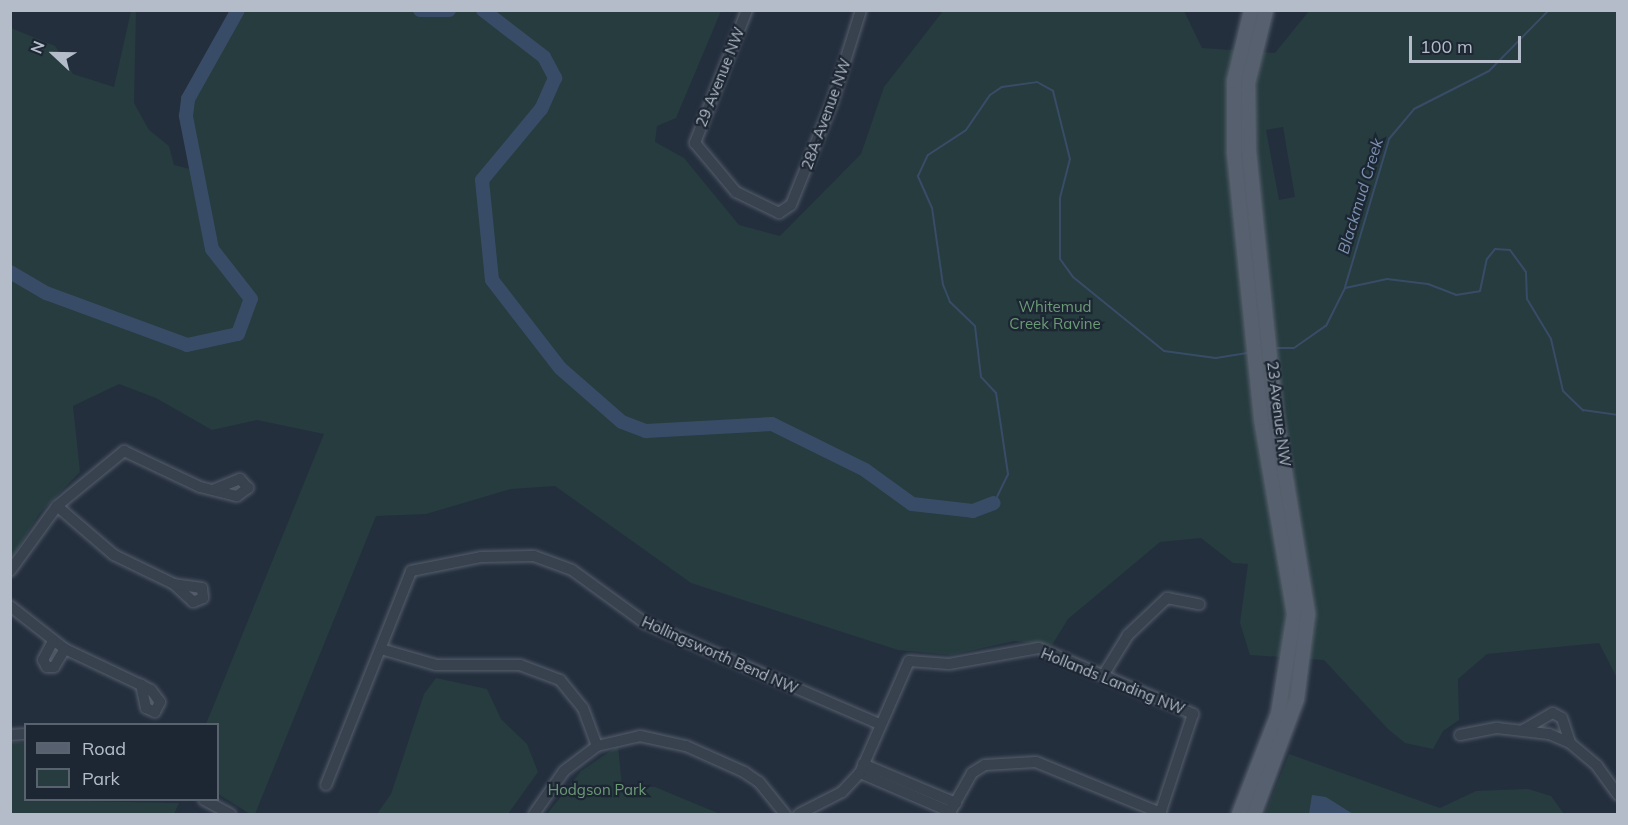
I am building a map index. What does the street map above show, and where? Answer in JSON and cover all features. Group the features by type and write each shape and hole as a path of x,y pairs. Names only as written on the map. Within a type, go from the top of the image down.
{"main road":[{"name":"23 Avenue NW","path":"1251,10 1234,81 1233,117 1257,306 1272,382 1308,614 1297,699 1254,814"},
{"name":"23 Avenue NW","path":"1239,814 1278,714 1294,614 1257,382 1257,306 1246,114 1254,45 1266,10"}],"street":[{"name":"29 Avenue NW","path":"747,10 695,143 742,197 783,212"},
{"name":"28A Avenue NW","path":"783,212 791,205 832,104 861,10"},
{"path":"10,571 57,506 124,451 213,490"},
{"path":"57,506 114,555 174,584"},
{"name":"Hollingsworth Bend NW","path":"326,785 411,571 481,557 534,556 572,570 645,623 877,723"},
{"path":"1104,674 1128,635 1167,598 1199,604"},
{"path":"10,606 65,649 141,685"},
{"path":"53,641 43,660 47,667 57,664 65,649"},
{"name":"Hollands Landing NW","path":"799,814 842,792 862,768 877,723 909,660 949,664 1039,648 1193,714 1161,814"},
{"path":"381,649 436,665 520,665 560,680 583,708 597,746"},
{"path":"1524,730 1553,712 1567,726 1570,743"},
{"path":"1460,735 1524,730 1570,743 1597,766 1617,795"},
{"path":"534,814 564,771 597,746 640,736 686,746 759,782 785,814"},
{"path":"862,768 952,810 972,773 985,765 1036,762 1161,814"},
{"path":"207,801 230,814"}],"green space":[{"name":"Whitemud Creek Ravine","path":"131,11 136,11 134,103 149,130 169,146 174,165 198,171 186,116 188,99 238,11 721,11 676,118 657,126 655,142 684,158 739,225 780,236 861,154 884,87 943,11 1184,11 1202,48 1275,53 1309,11 1617,11 1617,678 1599,643 1487,654 1458,679 1459,720 1443,731 1433,749 1405,743 1388,729 1324,660 1250,655 1240,623 1248,564 1233,563 1201,538 1160,542 1068,619 1052,645 1014,641 951,655 898,650 691,583 555,486 511,489 426,514 376,516 255,814 250,814 219,795 219,723 206,723 324,434 257,420 212,430 156,398 119,384 73,406 80,472 39,514 11,560 11,28 55,46 73,74 114,87","holes":["1283,127 1295,197 1279,200 1266,130"]},
{"path":"436,678 487,689 501,719 527,744 538,772 508,814 377,814 391,794 424,694"},
{"path":"11,742 24,743 24,801 179,803 174,814 11,814"},
{"name":"Hodgson Park","path":"618,746 622,786 655,787 720,814 547,814 581,771"},
{"path":"1289,754 1440,808 1476,791 1528,789 1551,796 1564,814 1265,814"}],"water":[{"path":"1312,795 1326,797 1353,814 1309,814"}],"waterway":[{"path":"10,272 46,293 187,345 238,334 251,299 212,249 186,116 188,99 238,10"},
{"path":"420,10 449,10"},
{"path":"483,10 544,57 555,78 541,109 482,180 492,280 560,368 622,422 646,431 772,424 865,470 912,504 973,511 994,503"},
{"name":"Blackmud Creek","path":"1345,287 1389,139 1414,109 1489,71 1549,10"},
{"path":"994,503 1008,474 996,393 981,377 975,326 950,302 943,285 932,208 918,176 928,155 966,130 990,95 1002,87 1037,82 1053,91 1070,159 1060,198 1060,259 1073,277 1164,351 1216,358 1249,353"},
{"path":"1275,348 1294,348 1326,326 1345,288 1387,279 1428,284 1456,295 1480,291 1487,259 1495,249 1510,250 1526,272 1527,299 1551,339 1563,391 1583,410 1618,415"}]}
